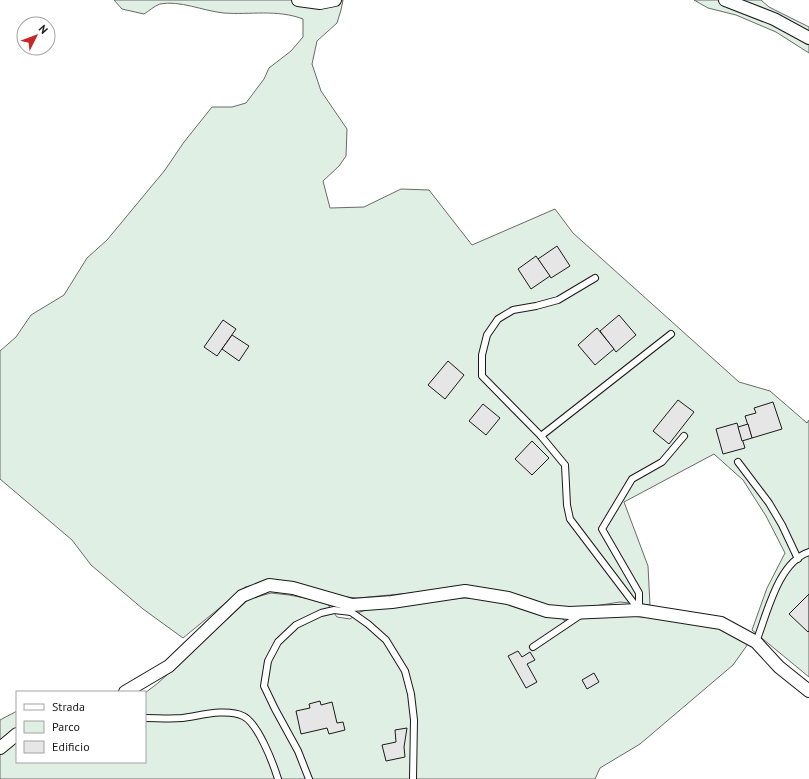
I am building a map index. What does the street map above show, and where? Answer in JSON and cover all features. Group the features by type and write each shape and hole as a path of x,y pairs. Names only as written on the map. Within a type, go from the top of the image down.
{"street":[{"path":"298,0 320,3 335,0"},
{"path":"725,0 774,19 809,38"},
{"path":"127,691 169,666 242,596 269,585 293,588 352,608 465,591 508,598 547,611 570,613 639,610 721,623 756,642 779,667 809,691"},
{"path":"0,748 16,735"}],"lane":[{"path":"595,278 558,300 513,310 498,320 487,335 482,355 482,376 541,436 565,465 567,505 570,519 639,610"},
{"path":"541,436 671,334"},
{"path":"639,610 639,593 602,529 632,479 662,462 684,436"},
{"path":"738,462 769,503 782,525 798,558"},
{"path":"756,642 778,584 786,570 803,554 809,552"},
{"path":"309,779 298,751 264,686 268,661 278,642 296,625 321,613 352,608 386,640 405,671 411,694 414,720 413,779"},
{"path":"533,647 585,612"},
{"path":"146,718 180,718 228,712 243,716 252,722 259,734 278,779"}],"green space":[{"path":"114,0 343,0 337,23 317,41 312,64 321,91 347,129 346,156 339,166 323,181 330,208 364,207 401,189 429,190 472,245 555,209 573,233 739,382 770,391 807,423 809,420 809,677 752,630 767,588 785,553 766,516 743,480 714,454 624,502 648,566 650,605 620,602 575,609 549,607 534,600 512,593 474,587 358,598 346,597 284,581 268,582 245,587 183,638 143,609 91,565 72,540 0,479 0,351 16,337 31,315 64,295 87,258 107,240 165,170 184,142 212,107 232,107 246,103 264,79 269,68 291,51 303,37 303,19 283,14 224,13 175,3 168,3 160,4 144,14 122,9"},
{"path":"694,0 761,0 769,7 809,27 809,53 776,32 736,15 708,8"},
{"path":"271,593 326,602 337,617 350,619 360,612 369,609 464,598 490,599 556,614 565,621 586,616 620,615 716,625 748,644 733,665 640,744 600,768 595,779 0,779 0,720 16,712 16,763 146,763 146,692 197,648 249,599"}],"building":[{"path":"557,246 570,266 551,278 538,259"},
{"path":"536,256 550,276 531,289 518,269"},
{"path":"619,315 636,335 616,352 600,331"},
{"path":"223,320 236,329 217,356 204,347"},
{"path":"597,328 614,349 595,365 578,345"},
{"path":"232,335 249,346 239,361 222,349"},
{"path":"448,361 464,375 445,399 428,385"},
{"path":"678,400 694,412 669,444 653,431"},
{"path":"773,402 782,429 752,438 745,416 756,413 754,408"},
{"path":"483,404 500,418 486,435 469,421"},
{"path":"737,423 745,448 723,454 716,429"},
{"path":"748,424 752,438 742,441 738,427"},
{"path":"532,441 549,458 532,475 515,459"},
{"path":"809,594 809,631 808,632 789,614"},
{"path":"518,651 522,657 530,652 535,660 527,664 537,682 526,688 508,656"},
{"path":"594,673 599,682 587,689 582,680"},
{"path":"320,701 321,705 332,702 337,723 343,722 345,730 329,734 327,728 301,734 296,711 310,708 309,704"},
{"path":"407,728 404,747 405,757 386,761 382,745 396,742 395,730"}]}
